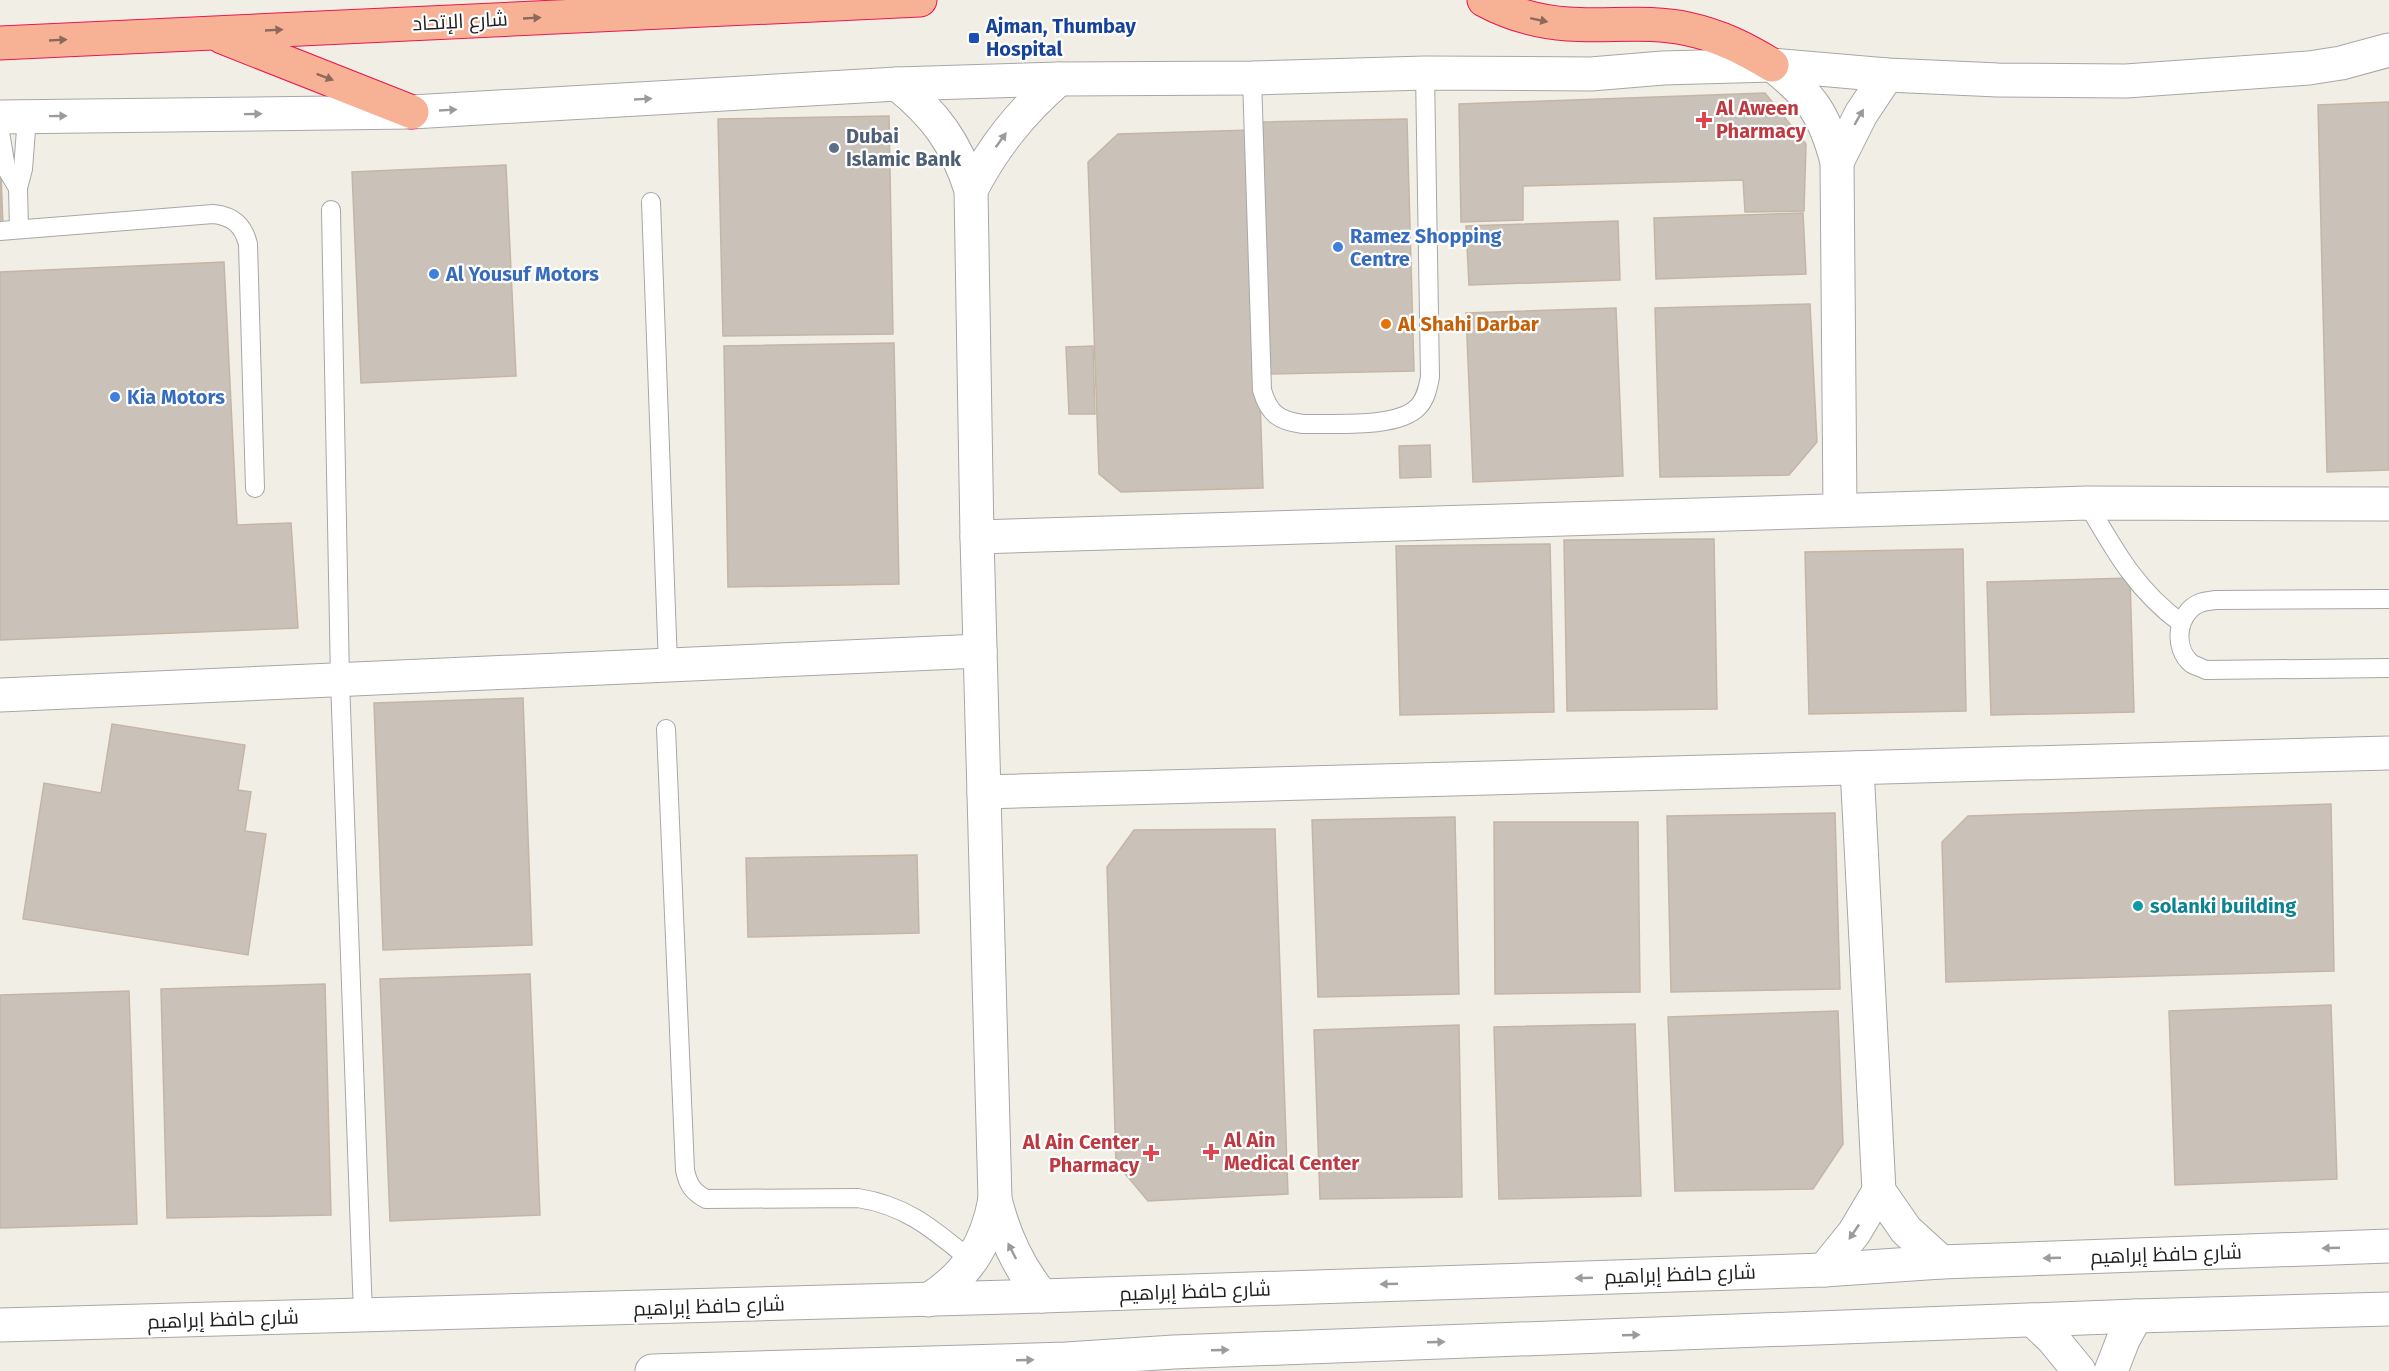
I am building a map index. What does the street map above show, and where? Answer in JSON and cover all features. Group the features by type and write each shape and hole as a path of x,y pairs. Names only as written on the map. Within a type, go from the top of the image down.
{"highway":[{"name":"شارع الإتحاد","path":"0,43 920,0"},
{"path":"1484,0 1521,16 1544,22 1686,28 1742,46 1772,65"},
{"path":"212,33 412,112"}],"street":[{"path":"9,122 412,112 897,84 1425,73 1591,74 1663,68 1772,65 1887,75 2010,80 2126,81 2309,68 2341,63 2389,50"},
{"path":"1772,65 1796,84 1815,106 1830,133 1837,162 1840,510"},
{"path":"1837,162 1861,114 1887,75"},
{"path":"971,190 988,158 1009,129 1032,102 1059,79"},
{"path":"897,84 936,120 963,165 971,190 977,537 995,1199 984,1242 972,1261 945,1289 928,1300"},
{"path":"977,537 2087,503 2389,504"},
{"path":"0,696 980,651"},
{"path":"984,792 2389,753"},
{"path":"1857,768 1879,1191 1906,1230 1941,1262"},
{"path":"1824,1270 1854,1233 1879,1191"},
{"path":"995,1199 1008,1241 1028,1280 1042,1296"},
{"name":"شارع حافظ إبراهيم","path":"0,1325 928,1300 1824,1270 1941,1262 2389,1246"},
{"path":"652,1371 1072,1365 2033,1320 2389,1309"},
{"path":"2111,1371 2123,1340 2136,1316"},
{"path":"2033,1320 2054,1339 2079,1371"}],"lane":[{"path":"1252,78 1262,390 1266,404 1276,416 1290,422 1325,423 1390,421 1406,416 1418,406 1427,392 1430,376 1425,73"},
{"path":"9,122 6,168 18,188"},
{"path":"9,122 23,169 18,188 19,229"},
{"path":"651,202 668,665"},
{"path":"331,210 340,680 363,1315"},
{"path":"0,231 213,214 226,216 237,222 245,233 248,244 255,488"},
{"path":"2087,503 2131,576 2157,604 2181,623"},
{"path":"2389,599 2215,600 2200,603 2189,611 2181,623 2179,638 2183,652 2192,664 2206,670 2389,668"},
{"path":"666,729 685,1170 688,1183 695,1193 706,1200 858,1197 876,1201 902,1210 925,1222 972,1261"}],"building":[{"path":"1765,93 1806,144 1804,211 1745,212 1743,180 1523,186 1523,220 1461,222 1459,104"},
{"path":"2389,102 2389,470 2327,472 2318,105"},
{"path":"889,116 893,334 723,336 718,119"},
{"name":"Ramez Shopping Centre","path":"1407,119 1414,371 1268,374 1262,122"},
{"path":"1251,130 1263,488 1121,492 1099,474 1088,162 1118,134"},
{"name":"Al Yousuf Motors","path":"506,165 516,376 361,383 352,172"},
{"path":"1,175 3,225 0,225"},
{"path":"1803,213 1806,274 1656,279 1654,218"},
{"path":"1618,221 1620,280 1469,285 1466,226"},
{"name":"Kia Motors","path":"224,262 237,525 291,523 298,628 0,640 0,272"},
{"path":"1810,304 1817,442 1789,475 1660,477 1655,308"},
{"path":"1616,308 1623,476 1473,482 1466,313"},
{"path":"894,343 899,584 728,587 724,346"},
{"path":"1093,346 1095,414 1069,414 1066,347"},
{"path":"1430,445 1431,477 1400,478 1399,446"},
{"path":"1714,539 1717,709 1567,711 1564,540"},
{"path":"1550,544 1554,712 1400,715 1396,546"},
{"path":"1963,549 1966,711 1809,714 1805,552"},
{"path":"2130,578 2134,712 1991,715 1987,582"},
{"path":"523,698 532,945 383,950 374,703"},
{"path":"112,724 245,745 238,790 251,792 245,831 266,834 248,955 23,919 44,783 101,793"},
{"name":"solanki building","path":"2331,804 2334,971 1946,982 1942,842 1968,816"},
{"path":"1835,813 1840,989 1671,992 1667,816"},
{"path":"1455,817 1459,994 1318,997 1312,820"},
{"path":"1494,822 1638,822 1640,992 1495,994"},
{"path":"1275,829 1288,1194 1148,1201 1116,1163 1107,867 1134,830"},
{"path":"917,855 919,933 748,937 746,858"},
{"path":"530,974 540,1215 390,1221 380,979"},
{"path":"325,984 331,1215 167,1218 161,989"},
{"path":"129,991 137,1224 0,1228 0,995"},
{"path":"2331,1005 2337,1179 2175,1185 2169,1011"},
{"path":"1838,1011 1843,1144 1813,1189 1675,1191 1668,1017"},
{"path":"1635,1024 1641,1196 1499,1199 1494,1027"},
{"path":"1459,1025 1462,1197 1320,1199 1314,1030"}],"place":[{"name":"Ajman, Thumbay Hospital","path":"974,38"},
{"name":"Al Aween Pharmacy","path":"1704,120"},
{"name":"Dubai Islamic Bank","path":"834,148"},
{"name":"Ramez Shopping Centre","path":"1338,247"},
{"name":"Al Yousuf Motors","path":"434,274"},
{"name":"Al Shahi Darbar","path":"1386,324"},
{"name":"Kia Motors","path":"115,397"},
{"name":"solanki building","path":"2138,906"},
{"name":"Al Ain Medical Center","path":"1211,1152"},
{"name":"Al Ain Center Pharmacy","path":"1151,1153"}]}
